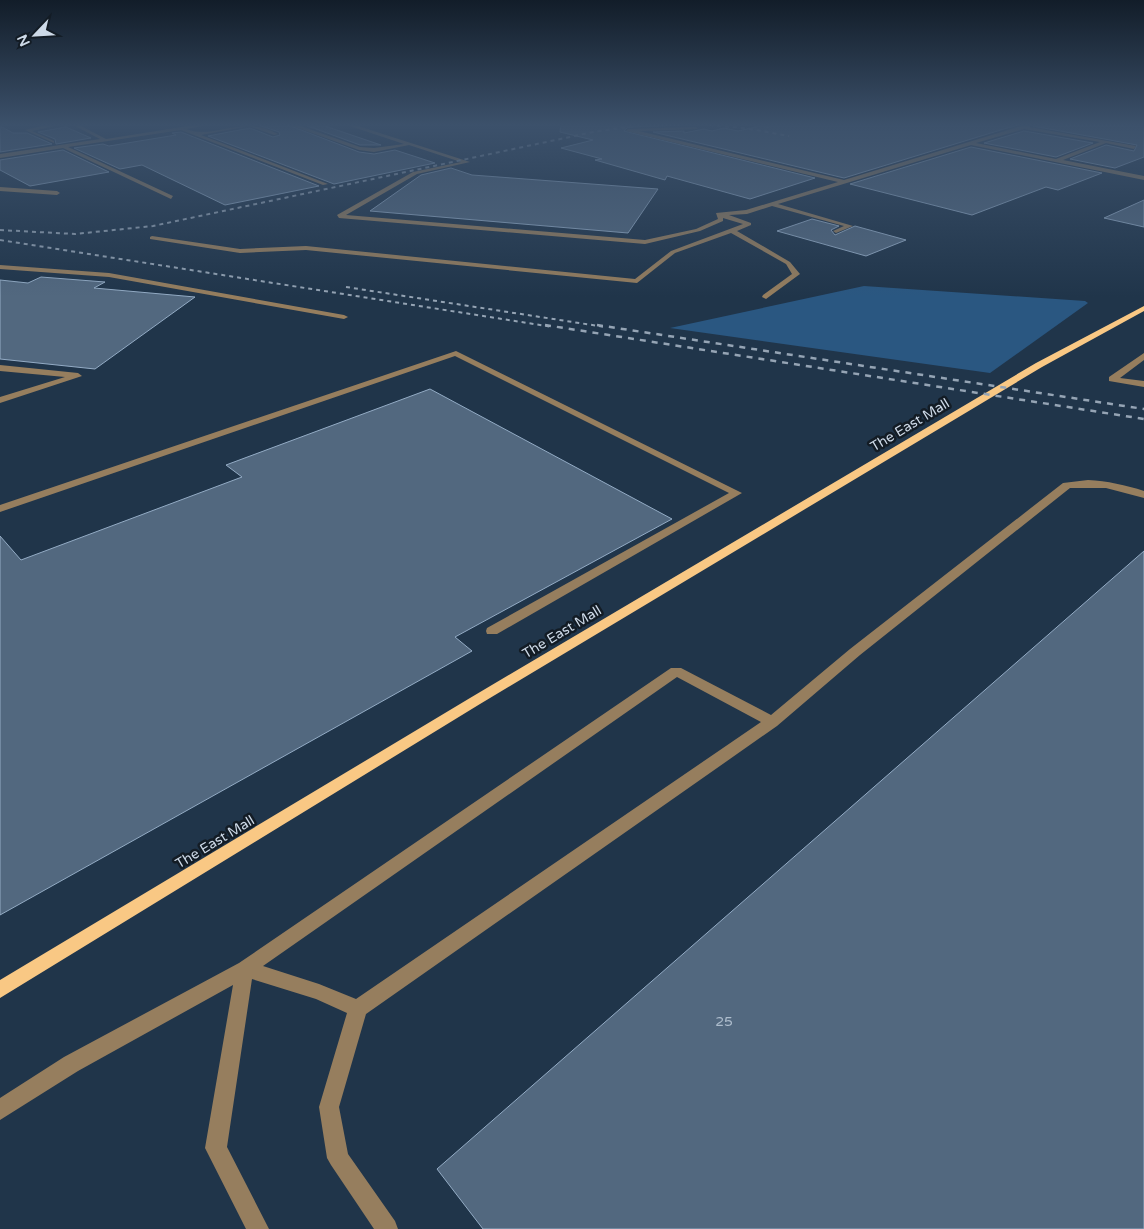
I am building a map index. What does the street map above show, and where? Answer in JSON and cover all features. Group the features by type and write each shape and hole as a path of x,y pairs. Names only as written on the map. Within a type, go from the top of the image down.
{"main road":[{"name":"The East Mall","path":"0,990 484,696 1039,365 1144,308"}],"street":[{"path":"140,182 171,197"},
{"path":"321,182 325,184"},
{"path":"397,182 339,216 645,242 698,230 721,220 718,214"},
{"path":"718,214 747,212 843,182"},
{"path":"0,189 57,194"},
{"path":"771,204 850,226 836,231"},
{"path":"152,238 240,251 306,248 637,282 673,252 734,232 749,224 718,214"},
{"path":"734,232 788,263 796,274 766,297"},
{"path":"0,267 109,275 344,317"},
{"path":"0,509 456,353 737,493 492,631"},
{"path":"1144,356 1112,380 1144,384"},
{"path":"1132,364 1144,366"},
{"path":"0,368 78,376 0,400"},
{"path":"387,1229 338,1158 329,1107 358,1010 772,722 855,652 1067,484 1092,481 1125,488 1144,495"},
{"path":"0,1110 71,1064 245,969 676,671 772,722"},
{"path":"245,969 319,992 358,1010"},
{"path":"245,969 216,1148 258,1229"}],"shaded area":[{"path":"864,286 1085,301 1088,303 990,373 670,328"}],"building":[{"path":"23,182 51,182 30,186"},
{"path":"178,182 310,182 319,186 225,205"},
{"path":"411,182 570,182 658,189 628,233 370,211"},
{"path":"690,182 802,182 750,199"},
{"path":"855,182 1078,182 1058,190 1046,187 972,215 850,184"},
{"path":"1144,200 1144,227 1104,218"},
{"path":"812,219 839,226 831,230 835,235 855,226 906,240 866,256 777,231"},
{"path":"41,277 105,282 94,288 195,297 95,369 0,359 0,280 28,283"},
{"path":"430,389 672,519 455,637 472,651 0,915 0,536 21,560 242,477 226,465"},
{"path":"1144,551 1144,1229 483,1229 437,1169"}],"railway":[{"path":"0,230 75,234 153,226 357,182"},
{"path":"0,240 553,327"},
{"path":"346,287 605,327"},
{"path":"545,325 1144,419"},
{"path":"597,325 1144,409"}]}
